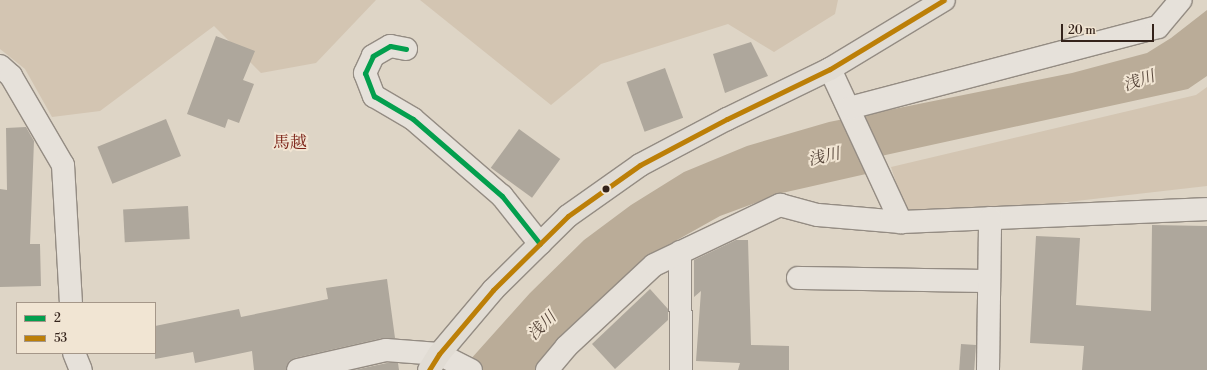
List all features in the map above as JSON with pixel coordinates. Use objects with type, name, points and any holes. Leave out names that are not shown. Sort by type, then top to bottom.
[{"type":"main road","points":[[434,362],[493,290],[568,216],[640,165],[727,119],[830,70],[944,0]]},
{"type":"street","points":[[849,108],[1158,27],[1181,0]]},
{"type":"street","points":[[406,49],[390,46],[373,56],[365,73],[374,96],[413,119],[502,196],[540,244]]},
{"type":"street","points":[[0,66],[11,76],[63,164],[71,302]]},
{"type":"street","points":[[830,70],[883,179],[901,222]]},
{"type":"street","points":[[547,370],[566,347],[654,264],[780,205],[818,215],[901,222],[1207,209]]},
{"type":"street","points":[[988,370],[990,218]]},
{"type":"street","points":[[680,252],[681,370]]},
{"type":"street","points":[[798,278],[989,281]]},
{"type":"street","points":[[298,370],[386,350],[470,370]]},
{"type":"street","points":[[74,354],[81,370]]},
{"type":"shaded area","points":[[0,0],[376,0],[316,63],[261,73],[214,26],[100,111],[52,117],[25,69],[0,49]]},
{"type":"shaded area","points":[[420,0],[838,0],[835,14],[774,52],[728,24],[601,64],[551,105]]},
{"type":"shaded area","points":[[1207,87],[1207,186],[1041,205],[905,211],[891,167],[1196,95]]},
{"type":"water","name":"浅川","points":[[1207,10],[1207,76],[1188,89],[881,156],[866,174],[782,193],[720,216],[670,244],[621,283],[536,370],[461,370],[530,293],[584,240],[631,205],[684,172],[747,146],[829,122],[1072,73],[1147,53],[1171,38]]},
{"type":"building","points":[[216,36],[255,51],[243,80],[254,84],[239,123],[228,119],[225,128],[187,114]]},
{"type":"building","points":[[751,42],[768,76],[725,93],[713,54]]},
{"type":"building","points":[[665,68],[683,118],[645,132],[626,82]]},
{"type":"building","points":[[166,119],[181,156],[112,184],[97,147]]},
{"type":"building","points":[[26,127],[34,141],[30,244],[40,244],[41,286],[0,287],[0,189],[7,190],[6,128]]},
{"type":"building","points":[[519,129],[560,159],[532,198],[491,168]]},
{"type":"building","points":[[188,206],[190,239],[125,242],[123,209]]},
{"type":"building","points":[[1152,225],[1207,226],[1207,370],[1082,370],[1084,346],[1030,343],[1036,236],[1080,238],[1076,305],[1151,311]]},
{"type":"building","points":[[736,240],[748,240],[751,345],[789,346],[789,370],[738,370],[740,363],[696,361],[701,291],[694,297],[694,260]]},
{"type":"building","points":[[387,279],[395,338],[383,338],[295,358],[289,361],[286,370],[254,370],[252,351],[195,363],[193,352],[155,359],[156,326],[239,309],[241,317],[328,299],[326,288]]},
{"type":"building","points":[[650,289],[668,309],[668,320],[615,369],[592,344]]},
{"type":"building","points":[[961,344],[976,345],[974,370],[959,370]]},
{"type":"building","points":[[387,363],[398,363],[399,370],[354,370]]},
{"type":"transit line","name":"53","points":[[429,370],[439,354],[493,290],[568,216],[640,165],[727,119],[830,69],[944,0]]},
{"type":"transit line","name":"2","points":[[406,49],[390,46],[373,56],[365,73],[374,96],[413,119],[502,196],[540,244]]},
{"type":"district","name":"馬越","points":[[290,144]]}]
